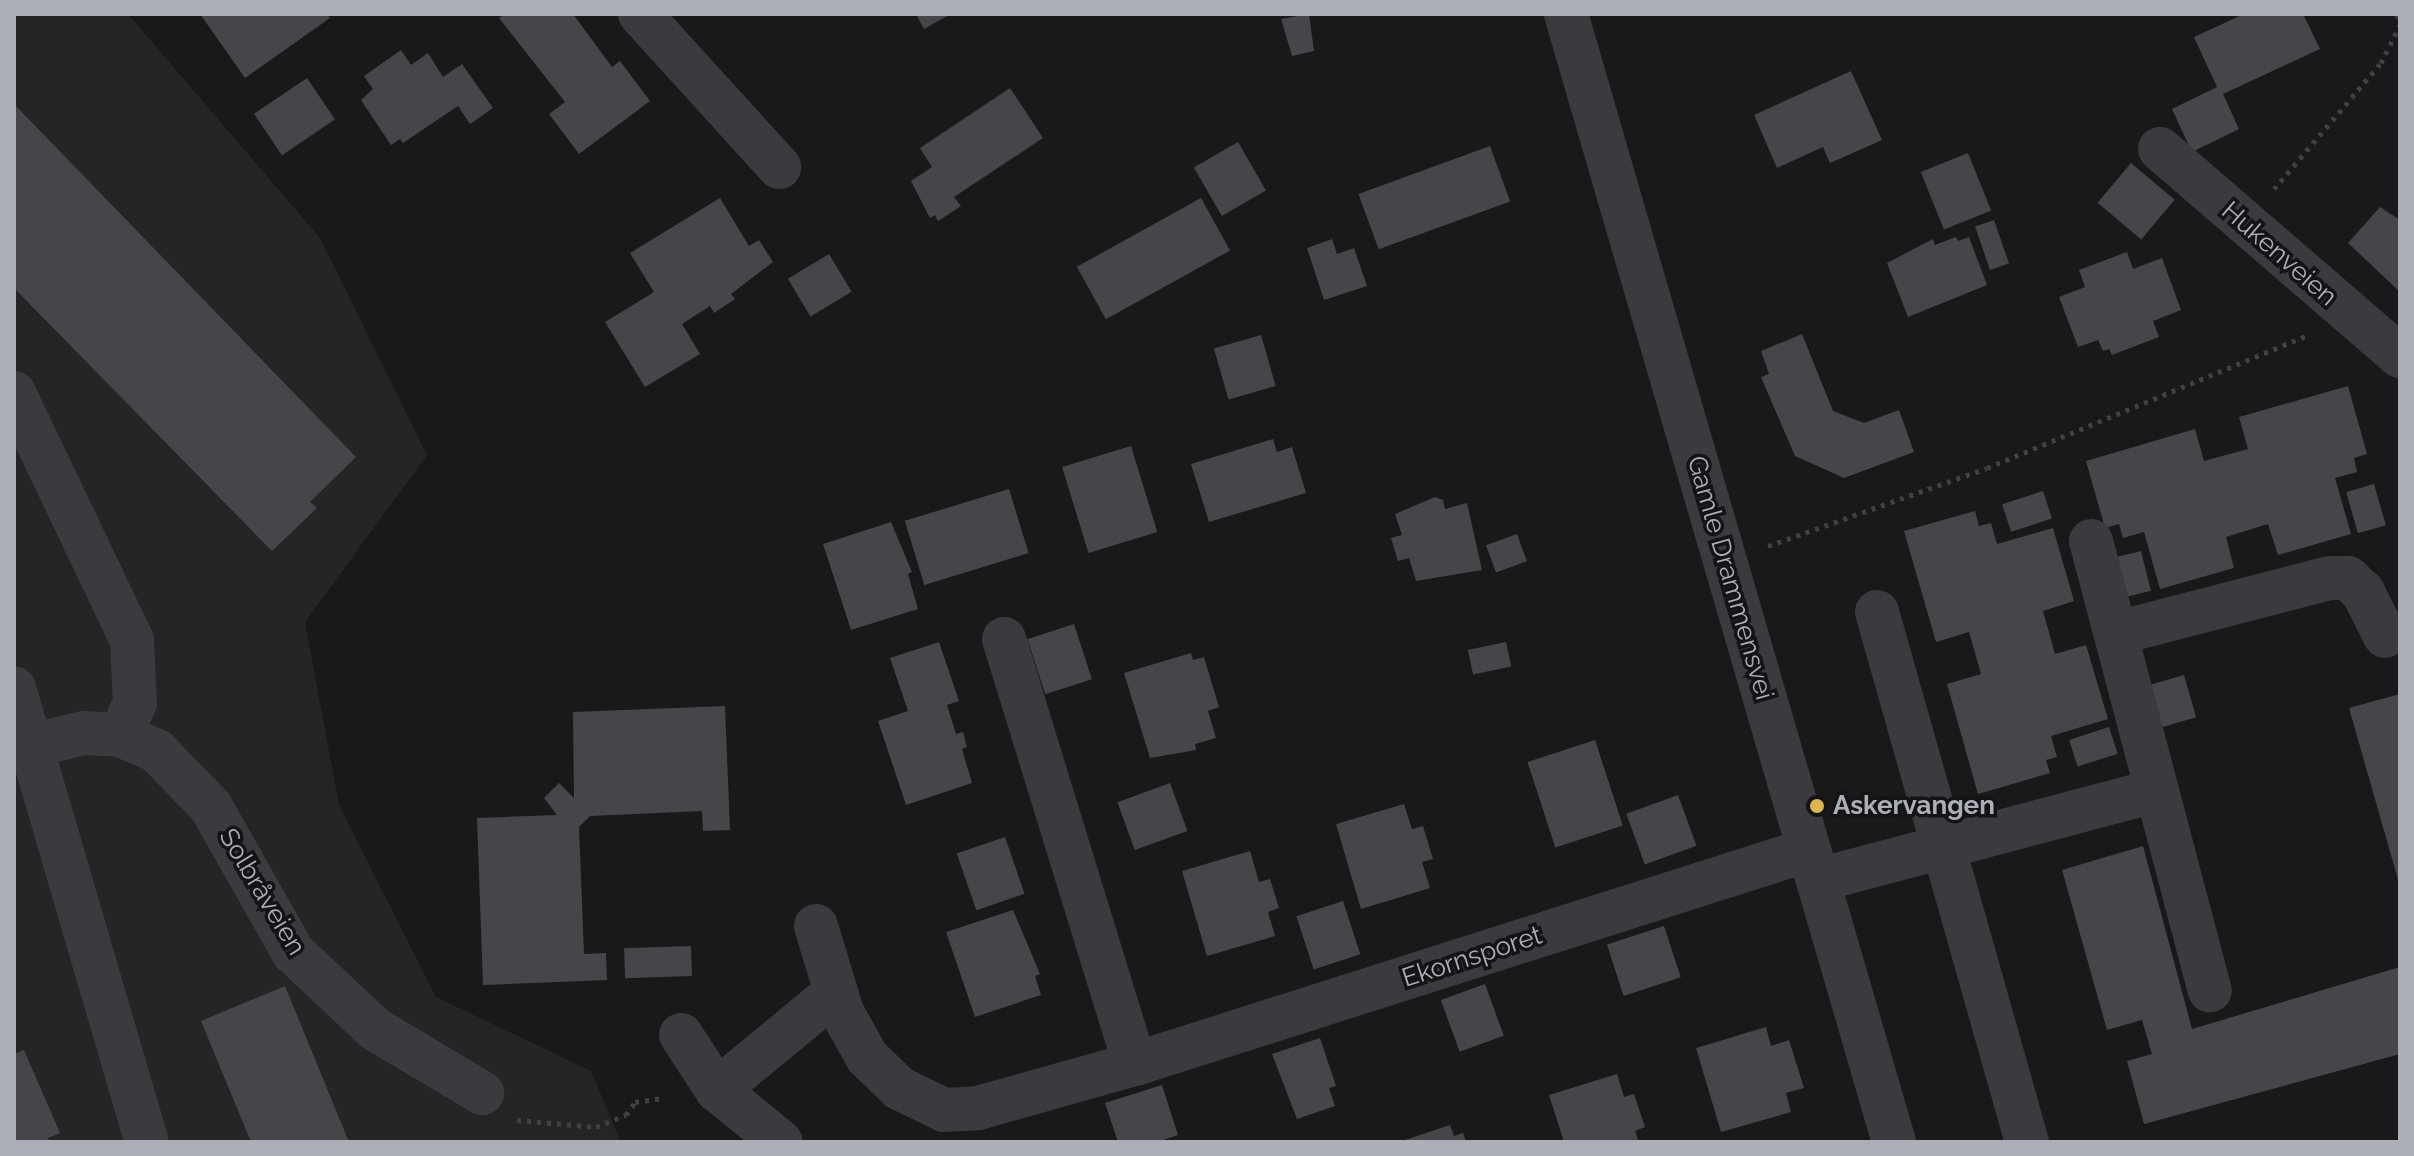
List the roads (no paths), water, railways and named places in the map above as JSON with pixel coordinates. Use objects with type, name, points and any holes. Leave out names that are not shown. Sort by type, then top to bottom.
[{"type":"street","points":[[640,14],[779,167]]},
{"type":"street","name":"Gamle Drammensvei","points":[[1566,14],[1894,1142]]},
{"type":"street","name":"Hukenveien","points":[[2160,149],[2344,311],[2400,356]]},
{"type":"street","points":[[14,393],[132,640],[135,703],[120,735]]},
{"type":"street","points":[[2091,541],[2210,990]]},
{"type":"street","points":[[2117,633],[2330,578],[2348,578],[2363,592],[2385,636]]},
{"type":"street","points":[[1877,612],[2027,1142]]},
{"type":"street","points":[[1004,639],[1135,1064]]},
{"type":"street","points":[[14,688],[34,745],[147,1142]]},
{"type":"street","name":"Solbråveien","points":[[34,745],[84,733],[120,735],[157,751],[211,807],[293,952],[375,1029],[494,1106]]},
{"type":"street","points":[[1813,865],[1943,846],[2155,791]]},
{"type":"street","name":"Ekornsporet","points":[[816,926],[836,992],[867,1057],[899,1088],[944,1110],[978,1108],[1813,865]]},
{"type":"street","points":[[717,1090],[836,992]]},
{"type":"street","points":[[681,1035],[717,1090],[781,1142]]},
{"type":"place","name":"Askervangen","points":[[1817,806]]}]
